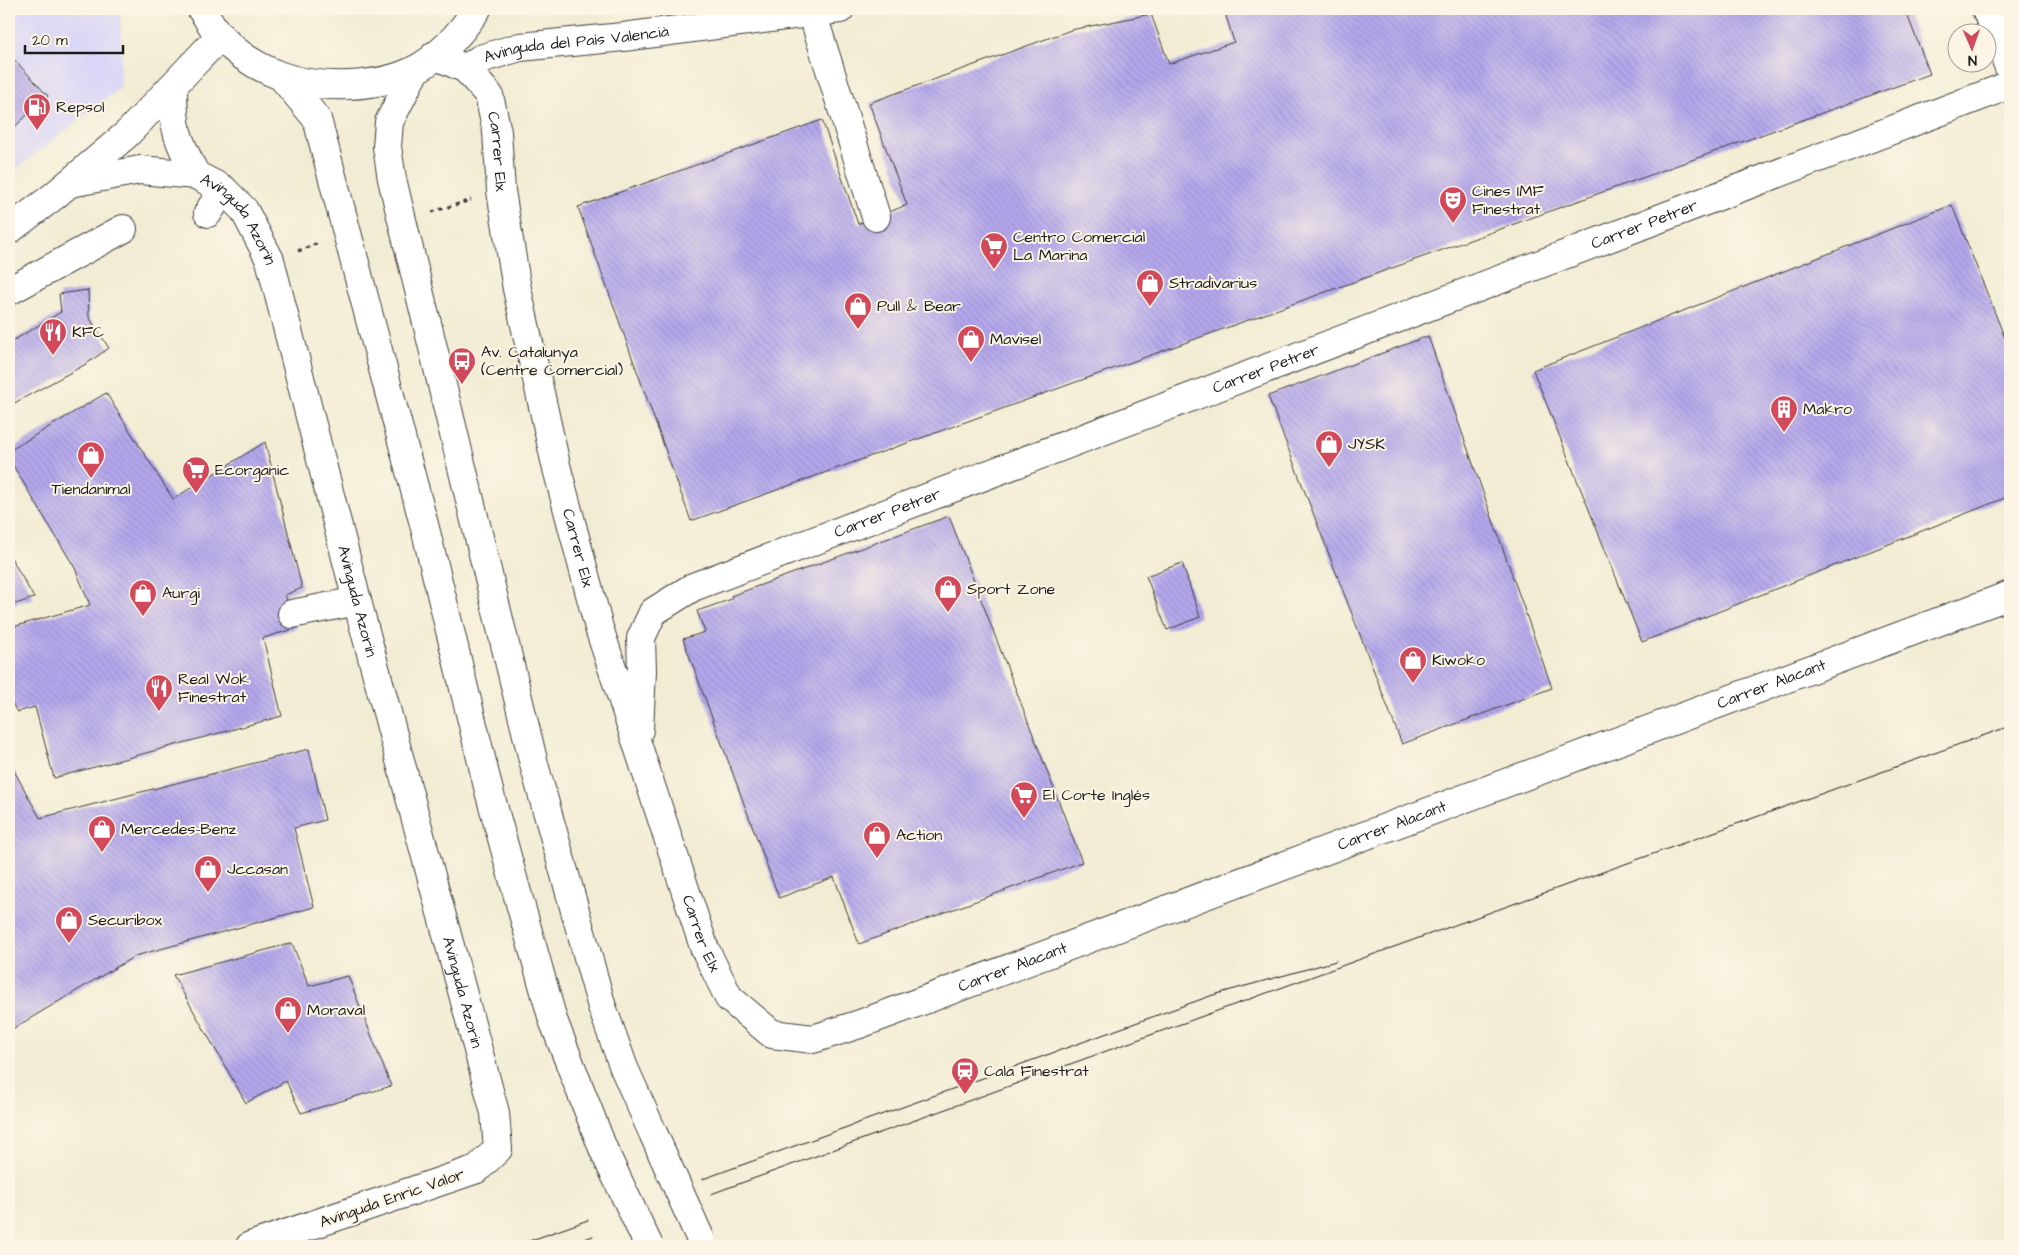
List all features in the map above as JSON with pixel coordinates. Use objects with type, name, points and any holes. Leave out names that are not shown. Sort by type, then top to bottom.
[{"type":"street","points":[[202,9],[220,36],[248,60],[282,77],[330,86],[380,81],[426,62]]},
{"type":"street","points":[[477,9],[460,33],[426,62],[389,122],[387,147],[403,221],[540,787],[602,1007],[624,1068],[652,1134],[703,1243]]},
{"type":"street","name":"Avinguda del País Valencià","points":[[466,69],[480,58],[520,47],[623,37],[811,11],[840,9]]},
{"type":"street","points":[[1986,9],[2010,70]]},
{"type":"street","points":[[811,11],[876,217]]},
{"type":"street","points":[[9,230],[70,183],[127,134],[220,36]]},
{"type":"street","name":"Carrer Elx","points":[[426,62],[466,69],[489,95],[497,132],[501,191],[517,290],[556,465],[599,628],[704,947],[729,998],[772,1034]]},
{"type":"street","points":[[282,77],[317,119],[426,532],[489,791],[552,1020],[604,1151],[649,1246]]},
{"type":"street","name":"Carrer Petrer","points":[[638,744],[642,672],[641,638],[652,612],[693,587],[2010,85]]},
{"type":"street","points":[[173,87],[173,118],[180,145],[196,175]]},
{"type":"street","name":"Avinguda Azorin","points":[[70,183],[140,170],[196,175],[223,189],[244,210],[270,260],[357,601],[495,1113],[498,1149],[477,1169]]},
{"type":"street","points":[[208,214],[223,189]]},
{"type":"street","points":[[9,291],[123,229]]},
{"type":"street","name":"Carrer Alacant","points":[[772,1034],[814,1039],[860,1024],[2010,595]]},
{"type":"street","points":[[292,614],[357,601]]},
{"type":"street","name":"Avinguda Enric Valor","points":[[250,1246],[477,1169]]},
{"type":"path","points":[[403,221],[501,191]]},
{"type":"path","points":[[270,260],[348,232]]},
{"type":"shaded area","name":"Repsol","points":[[9,9],[113,9],[121,18],[121,87],[9,175]]},
{"type":"building","name":"Centro Comercial La Marina","points":[[1224,9],[1905,9],[1930,74],[691,521],[578,207],[822,120],[858,224],[907,205],[869,103],[1071,30],[1151,14],[1169,64],[1234,42]]},
{"type":"building","points":[[9,54],[48,96],[9,132]]},
{"type":"building","name":"Makro","points":[[1952,205],[2010,351],[2010,496],[1642,642],[1533,370]]},
{"type":"building","name":"KFC","points":[[88,290],[89,317],[109,348],[86,364],[9,406],[9,343],[61,312],[59,294]]},
{"type":"building","points":[[1428,336],[1552,688],[1402,744],[1268,396]]},
{"type":"building","points":[[106,393],[173,499],[265,442],[302,588],[285,595],[297,628],[263,638],[282,716],[54,778],[35,707],[17,712],[9,698],[9,628],[90,605],[75,568],[9,459],[9,451]]},
{"type":"building","points":[[949,516],[1082,862],[859,944],[834,877],[779,898],[683,639],[705,632],[697,611],[732,599],[731,596]]},
{"type":"building","points":[[9,554],[34,598],[9,606]]},
{"type":"building","points":[[1182,563],[1200,617],[1167,630],[1146,576]]},
{"type":"building","points":[[309,749],[325,820],[294,828],[314,907],[135,956],[9,1031],[9,769],[12,767],[40,818]]},
{"type":"building","name":"Moraval","points":[[292,943],[309,986],[348,976],[391,1086],[301,1113],[286,1081],[246,1103],[173,975]]},
{"type":"tram line","points":[[711,1194],[2010,726]]},
{"type":"tram line","points":[[703,1179],[1213,995],[1336,961]]},
{"type":"tram line","points":[[515,1246],[588,1220]]},
{"type":"tram line","points":[[566,1246],[593,1236]]},
{"type":"place","name":"Repsol","points":[[37,131]]},
{"type":"place","name":"Cines IMF Finestrat","points":[[1453,224]]},
{"type":"place","name":"Centro Comercial La Marina","points":[[994,270]]},
{"type":"place","name":"Stradivarius","points":[[1150,307]]},
{"type":"place","name":"Pull & Bear","points":[[858,330]]},
{"type":"place","name":"KFC","points":[[53,356]]},
{"type":"place","name":"Mavisel","points":[[971,363]]},
{"type":"place","name":"Av. Catalunya (Centre Comercial)","points":[[462,385]]},
{"type":"place","name":"Makro","points":[[1784,433]]},
{"type":"place","name":"JYSK","points":[[1329,468]]},
{"type":"place","name":"Tiendanimal","points":[[91,479]]},
{"type":"place","name":"Ecorganic","points":[[196,494]]},
{"type":"place","name":"Sport Zone","points":[[948,613]]},
{"type":"place","name":"Aurgi","points":[[143,617]]},
{"type":"place","name":"Kiwoko","points":[[1413,684]]},
{"type":"place","name":"Real Wok Finestrat","points":[[159,712]]},
{"type":"place","name":"El Corte Inglés","points":[[1024,819]]},
{"type":"place","name":"Mercedes-Benz","points":[[102,853]]},
{"type":"place","name":"Action","points":[[877,859]]},
{"type":"place","name":"Jccasan","points":[[208,893]]},
{"type":"place","name":"Securibox","points":[[69,944]]},
{"type":"place","name":"Moraval","points":[[288,1034]]},
{"type":"place","name":"Cala Finestrat","points":[[965,1095]]}]
